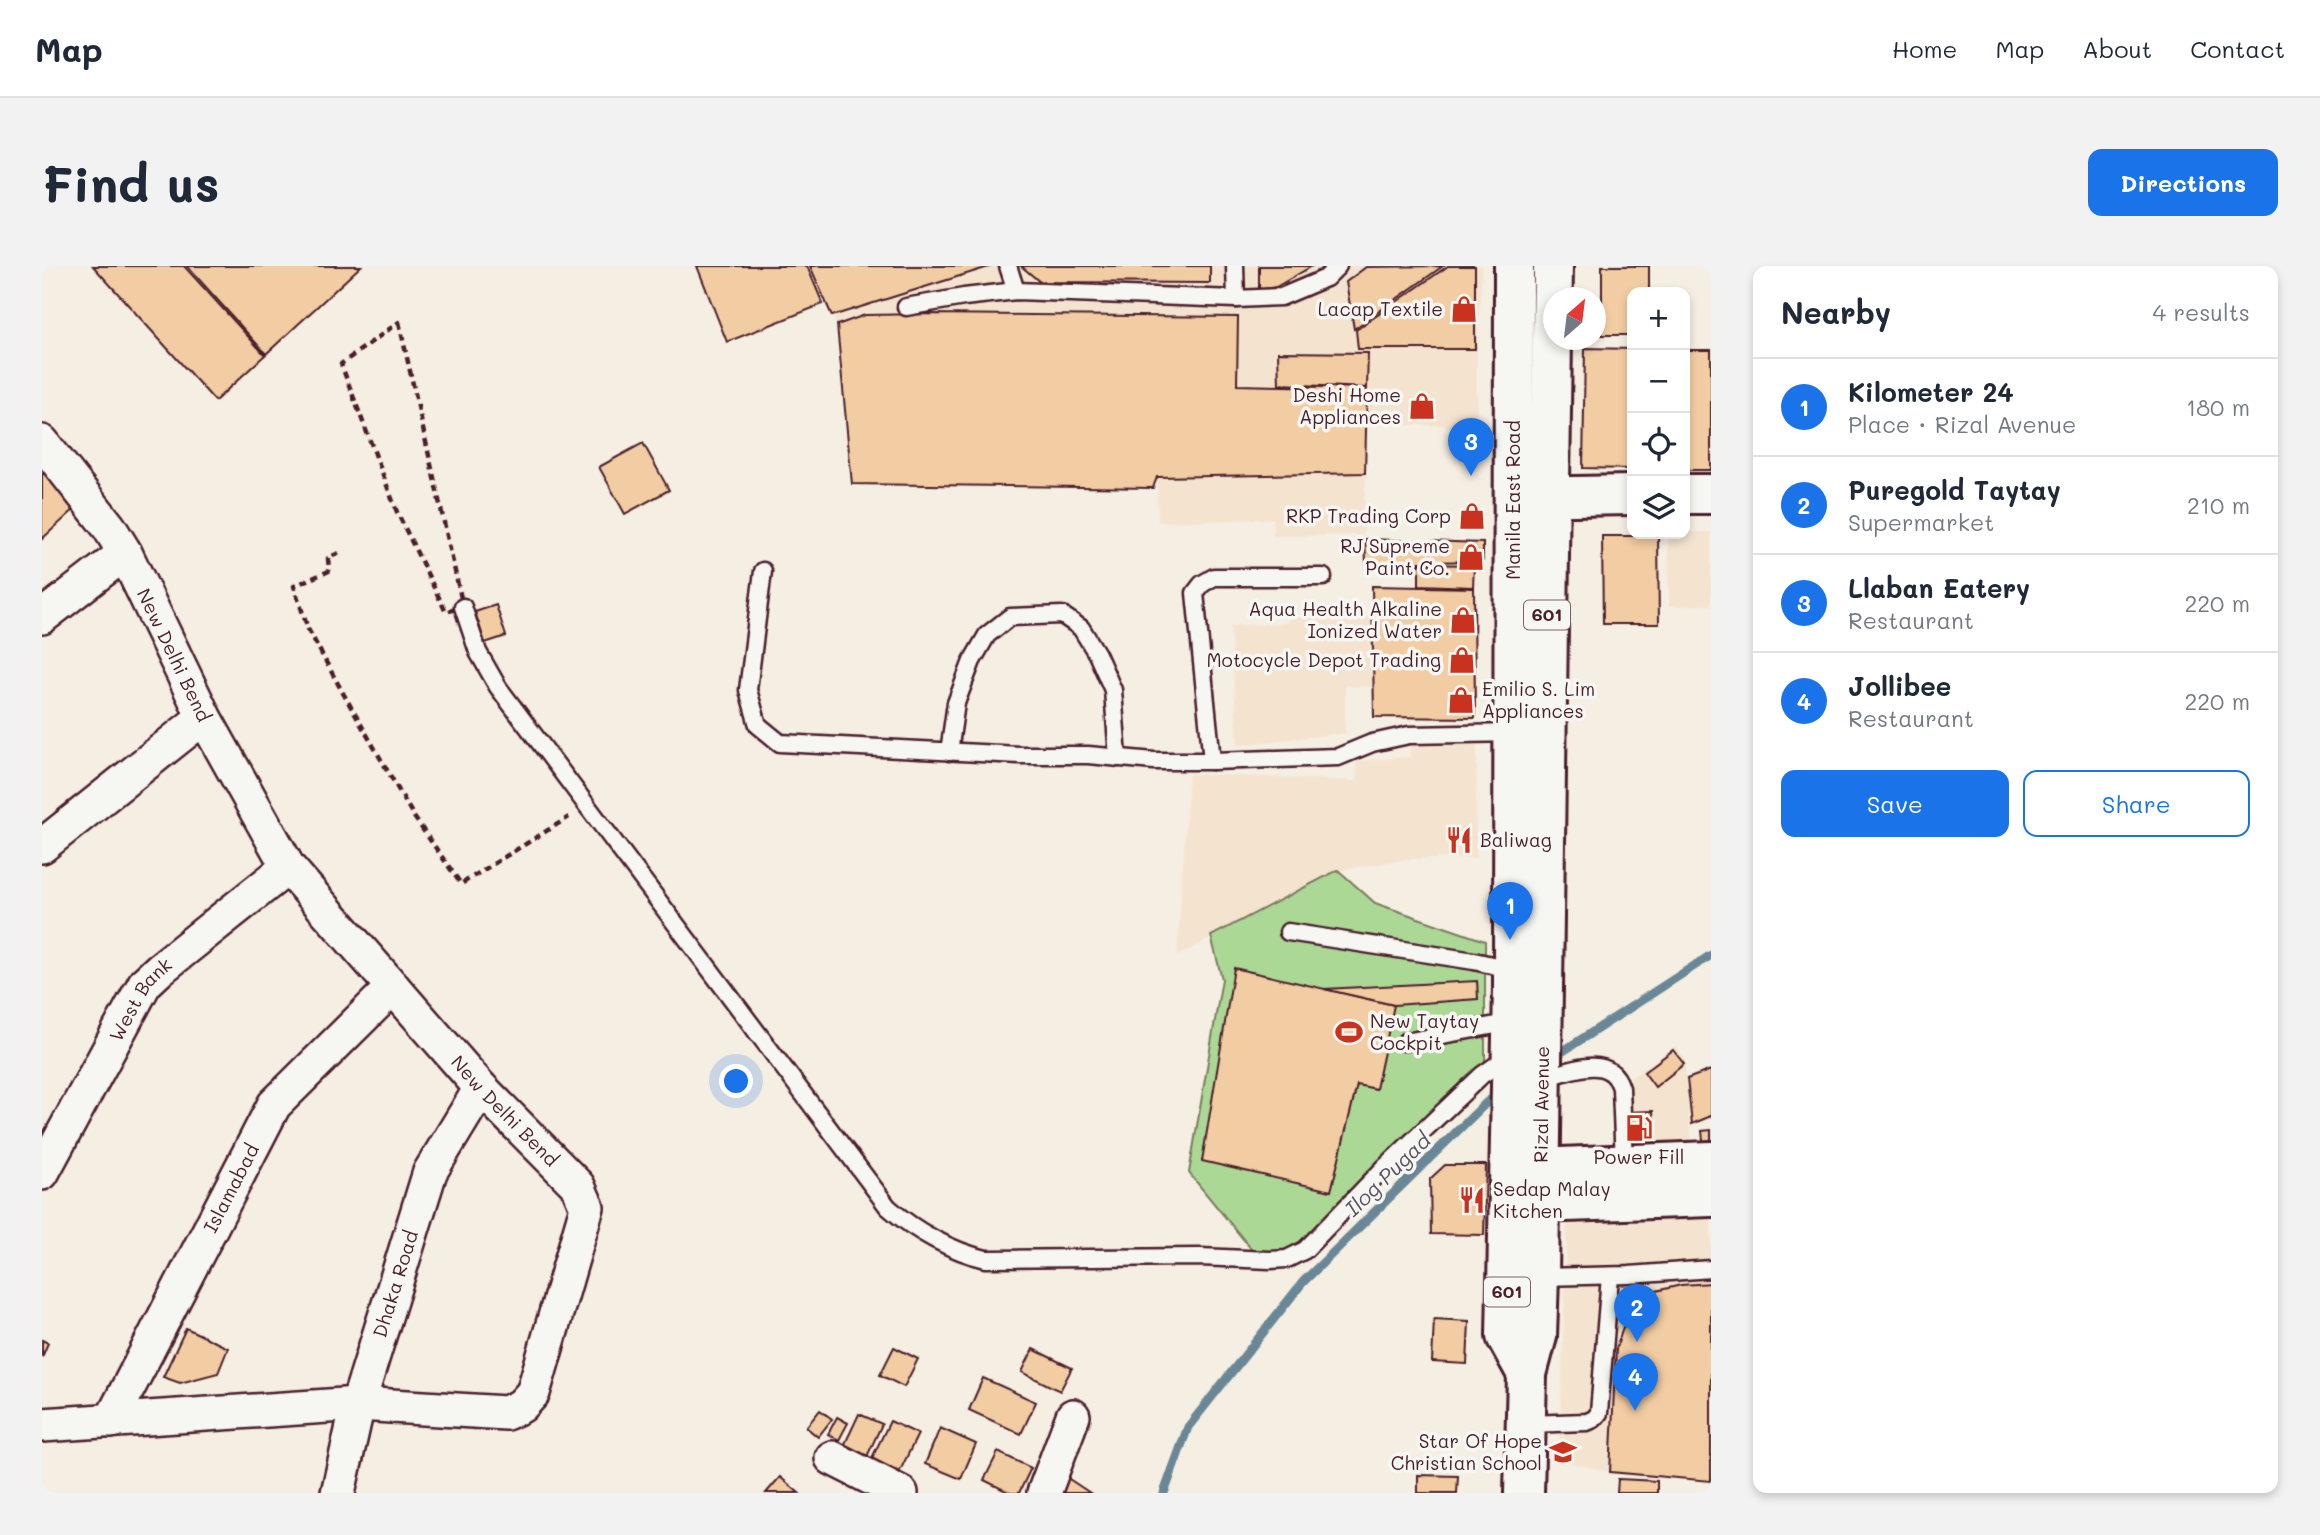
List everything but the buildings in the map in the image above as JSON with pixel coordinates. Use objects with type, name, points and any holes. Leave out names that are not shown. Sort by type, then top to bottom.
[{"type":"main road","name":"Manila East Road","points":[[1514,266],[1530,496],[1530,733]]},
{"type":"main road","name":"Manila East Road","points":[[1530,496],[1553,266]]},
{"type":"main road","points":[[1690,495],[1711,494]]},
{"type":"main road","points":[[1530,496],[1627,495]]},
{"type":"main road","name":"Rizal Avenue","points":[[1527,1374],[1506,1336],[1525,1186],[1524,1064],[1528,970],[1530,733]]},
{"type":"main road","points":[[1525,1186],[1624,1166],[1711,1161]]},
{"type":"main road","points":[[1525,1186],[1711,1197]]},
{"type":"main road","name":"Rizal Avenue","points":[[1525,1186],[1539,1277],[1537,1336],[1527,1374]]},
{"type":"main road","name":"601","points":[[1524,1493],[1527,1374]]},
{"type":"street","name":"New Delhi Bend","points":[[42,442],[109,527],[125,553],[204,717],[288,867],[481,1087],[578,1186],[587,1207],[533,1393],[521,1406],[506,1413],[358,1404],[42,1425]]},
{"type":"street","points":[[42,617],[125,553]]},
{"type":"street","points":[[42,846],[204,717]]},
{"type":"street","name":"West Bank","points":[[42,1173],[145,983],[288,867]]},
{"type":"street","name":"Islamabad","points":[[111,1421],[274,1105],[393,987]]},
{"type":"street","name":"Dhaka Road","points":[[338,1493],[358,1404],[430,1172],[481,1087]]},
{"type":"street","points":[[1044,1493],[1073,1416]]},
{"type":"street","points":[[832,1458],[901,1493]]},
{"type":"lane","points":[[1008,266],[1016,291]]},
{"type":"lane","points":[[1235,266],[1236,299]]},
{"type":"lane","points":[[906,307],[1016,291],[1236,299],[1281,296],[1326,278],[1338,266]]},
{"type":"lane","points":[[763,571],[748,690],[758,725],[780,743],[1212,761],[1338,757],[1372,743],[1409,735],[1530,733]]},
{"type":"lane","points":[[1212,761],[1195,593],[1202,584],[1214,577],[1323,577]]},
{"type":"lane","points":[[463,607],[478,652],[498,687],[888,1207],[907,1224],[968,1255],[986,1259],[1287,1259],[1305,1250],[1385,1167],[1482,1074],[1524,1064]]},
{"type":"lane","points":[[949,752],[956,703],[972,662],[987,635],[1010,617],[1062,615],[1081,628],[1097,654],[1113,690],[1118,758]]},
{"type":"lane","points":[[1289,932],[1528,970]]},
{"type":"lane","points":[[1405,1042],[1524,1064],[1611,1071],[1617,1077],[1620,1088],[1624,1166]]},
{"type":"lane","points":[[1539,1277],[1610,1276],[1711,1269]]},
{"type":"lane","points":[[1525,1424],[1587,1422],[1599,1413],[1610,1276]]},
{"type":"path","points":[[399,322],[463,607],[446,611],[397,512],[341,364],[399,322]]},
{"type":"path","points":[[340,553],[328,558],[329,570],[294,586],[308,629],[414,817],[461,884],[586,806]]},
{"type":"shaded area","points":[[809,266],[1482,266],[1477,351],[1477,426],[1367,424],[1364,535],[1273,536],[1273,519],[1158,522],[1157,479],[1153,488],[852,484],[837,325]]},
{"type":"shaded area","points":[[1690,532],[1711,532],[1711,605],[1669,606],[1668,539],[1690,539]]},
{"type":"shaded area","points":[[1371,614],[1372,687],[1345,686],[1345,733],[1238,745],[1230,626],[1288,623],[1288,618]]},
{"type":"shaded area","points":[[1410,730],[1477,730],[1476,858],[1410,859],[1338,870],[1177,956],[1189,774],[1357,781],[1356,761],[1410,757]]},
{"type":"shaded area","points":[[1676,1046],[1684,1058],[1693,1156],[1615,1159],[1615,1089]]},
{"type":"shaded area","points":[[1711,1217],[1711,1481],[1610,1472],[1559,1460],[1567,1225]]},
{"type":"green space","name":"New Taytay Cockpit","points":[[1338,870],[1375,903],[1485,941],[1485,1085],[1295,1265],[1252,1250],[1189,1173],[1222,979],[1211,936]]},
{"type":"waterway","name":"Ilog Pugad","points":[[1551,1059],[1711,955]]},
{"type":"waterway","name":"Ilog Pugad","points":[[1164,1493],[1188,1427],[1303,1282],[1487,1102],[1499,1094]]},
{"type":"place","name":"Lacap Textile","points":[[1464,309]]},
{"type":"place","name":"Deshi Home Appliances","points":[[1422,406]]},
{"type":"place","name":"Llaban Eatery","points":[[1471,476]]},
{"type":"place","name":"RKP Trading Corp","points":[[1472,516]]},
{"type":"place","name":"RJ Supreme Paint Co.","points":[[1471,557]]},
{"type":"place","name":"Aqua Health Alkaline Ionized Water","points":[[1463,620]]},
{"type":"place","name":"Motocycle Depot Trading","points":[[1462,660]]},
{"type":"place","name":"Emilio S. Lim Appliances","points":[[1461,700]]},
{"type":"place","name":"Baliwag","points":[[1459,840]]},
{"type":"place","name":"Kilometer 24","points":[[1510,940]]},
{"type":"place","name":"New Taytay Cockpit","points":[[1349,1032]]},
{"type":"place","name":"Power Fill","points":[[1639,1128]]},
{"type":"place","name":"Sedap Malay Kitchen","points":[[1472,1200]]},
{"type":"place","name":"Puregold Taytay","points":[[1637,1342]]},
{"type":"place","name":"Jollibee","points":[[1635,1411]]},
{"type":"place","name":"Star Of Hope Christian School","points":[[1563,1452]]}]
